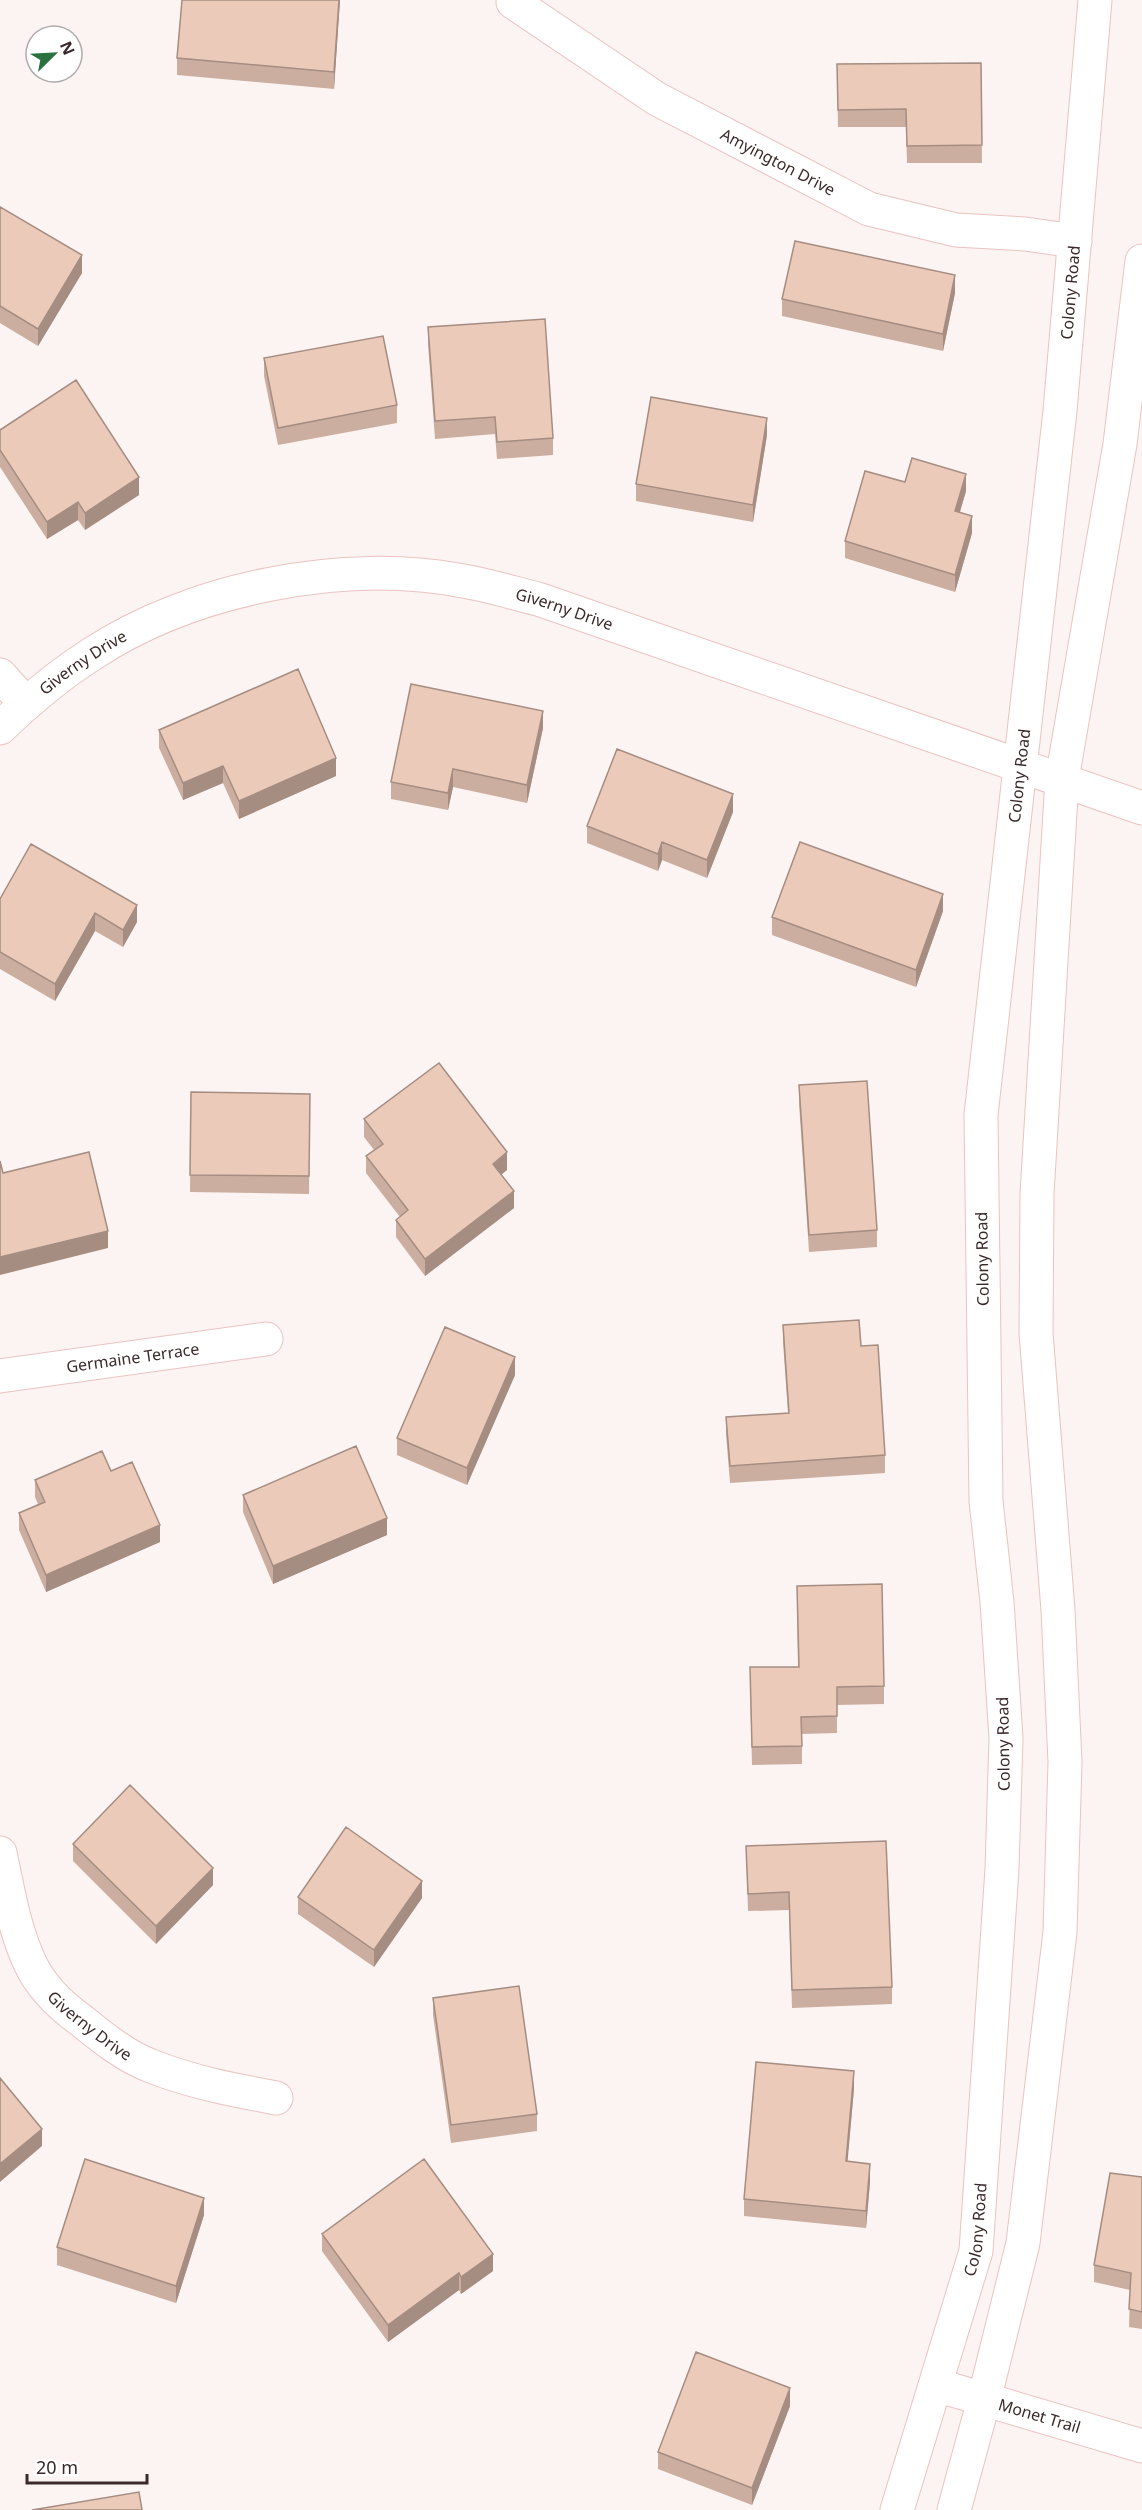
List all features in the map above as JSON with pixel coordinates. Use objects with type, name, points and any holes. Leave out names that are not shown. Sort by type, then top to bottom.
[{"type":"main road","name":"Colony Road","points":[[897,2510],[976,2251],[1002,1869],[1006,1738],[986,1501],[981,1115],[1022,766],[1060,411],[1095,0]]},
{"type":"main road","name":"Amyington Drive","points":[[513,2],[657,99],[869,209],[956,230],[1025,234],[1075,241]]},
{"type":"main road","points":[[954,2510],[1023,2243],[1060,1932],[1065,1762],[1058,1610],[1036,1322],[1037,1194],[1062,779],[1120,444],[1142,261]]},
{"type":"main road","name":"Giverny Drive","points":[[0,728],[26,704],[92,654],[126,634],[199,603],[237,591],[314,576],[384,573],[462,580],[538,599],[1142,808]]},
{"type":"main road","points":[[0,675],[26,704]]},
{"type":"main road","name":"Germaine Terrace","points":[[0,1376],[266,1339]]},
{"type":"main road","name":"Giverny Drive","points":[[0,1853],[16,1926],[30,1964],[40,1980],[64,2008],[115,2047],[150,2066],[222,2087],[276,2098]]},
{"type":"main road","name":"Monet Trail","points":[[936,2385],[1142,2446]]},
{"type":"building","points":[[182,0],[339,0],[334,72],[177,58]]},
{"type":"building","points":[[981,63],[982,145],[907,146],[906,109],[838,110],[837,64]]},
{"type":"building","points":[[0,207],[82,255],[38,329],[0,306]]},
{"type":"building","points":[[795,241],[955,275],[943,334],[782,299]]},
{"type":"building","points":[[545,319],[553,438],[497,442],[495,417],[435,421],[428,327]]},
{"type":"building","points":[[383,336],[397,405],[278,428],[264,358]]},
{"type":"building","points":[[76,380],[139,477],[85,513],[78,502],[47,522],[0,450],[0,430]]},
{"type":"building","points":[[651,397],[767,418],[753,505],[636,484]]},
{"type":"building","points":[[912,458],[966,474],[955,511],[972,516],[955,575],[845,541],[865,471],[905,482]]},
{"type":"building","points":[[298,669],[336,758],[239,801],[223,766],[183,783],[159,730]]},
{"type":"building","points":[[411,684],[543,711],[527,785],[453,769],[448,793],[391,782]]},
{"type":"building","points":[[617,749],[733,794],[707,860],[662,842],[658,854],[587,826]]},
{"type":"building","points":[[800,842],[943,894],[916,970],[772,917]]},
{"type":"building","points":[[31,844],[137,905],[123,930],[95,913],[55,984],[0,952],[0,899]]},
{"type":"building","points":[[439,1063],[507,1152],[493,1164],[514,1191],[425,1259],[396,1220],[408,1210],[366,1156],[383,1144],[364,1119]]},
{"type":"building","points":[[867,1081],[877,1230],[809,1235],[799,1085]]},
{"type":"building","points":[[191,1092],[310,1094],[309,1176],[190,1175]]},
{"type":"building","points":[[89,1152],[108,1231],[0,1257],[0,1161],[3,1173]]},
{"type":"building","points":[[859,1320],[861,1346],[878,1345],[885,1455],[730,1466],[726,1417],[789,1413],[783,1325]]},
{"type":"building","points":[[445,1327],[515,1357],[467,1468],[397,1438]]},
{"type":"building","points":[[356,1446],[387,1518],[273,1566],[243,1495]]},
{"type":"building","points":[[102,1451],[111,1471],[132,1462],[160,1525],[46,1575],[19,1513],[45,1502],[35,1480]]},
{"type":"building","points":[[882,1584],[884,1686],[837,1687],[837,1716],[801,1717],[802,1746],[752,1747],[750,1667],[799,1667],[797,1586]]},
{"type":"building","points":[[130,1785],[213,1868],[156,1926],[73,1844]]},
{"type":"building","points":[[346,1827],[422,1881],[374,1950],[298,1897]]},
{"type":"building","points":[[886,1841],[892,1987],[792,1990],[789,1892],[748,1894],[746,1846]]},
{"type":"building","points":[[519,1986],[537,2114],[451,2125],[433,1998]]},
{"type":"building","points":[[756,2062],[854,2071],[846,2161],[870,2164],[866,2211],[744,2199]]},
{"type":"building","points":[[0,2078],[42,2129],[0,2164]]},
{"type":"building","points":[[85,2159],[204,2198],[176,2286],[57,2247]]},
{"type":"building","points":[[424,2159],[493,2254],[461,2277],[459,2273],[388,2325],[322,2234]]},
{"type":"building","points":[[1110,2173],[1142,2177],[1142,2312],[1129,2309],[1131,2273],[1094,2265]]},
{"type":"building","points":[[696,2352],[790,2388],[752,2488],[658,2452]]},
{"type":"building","points":[[139,2492],[142,2510],[32,2510]]}]
